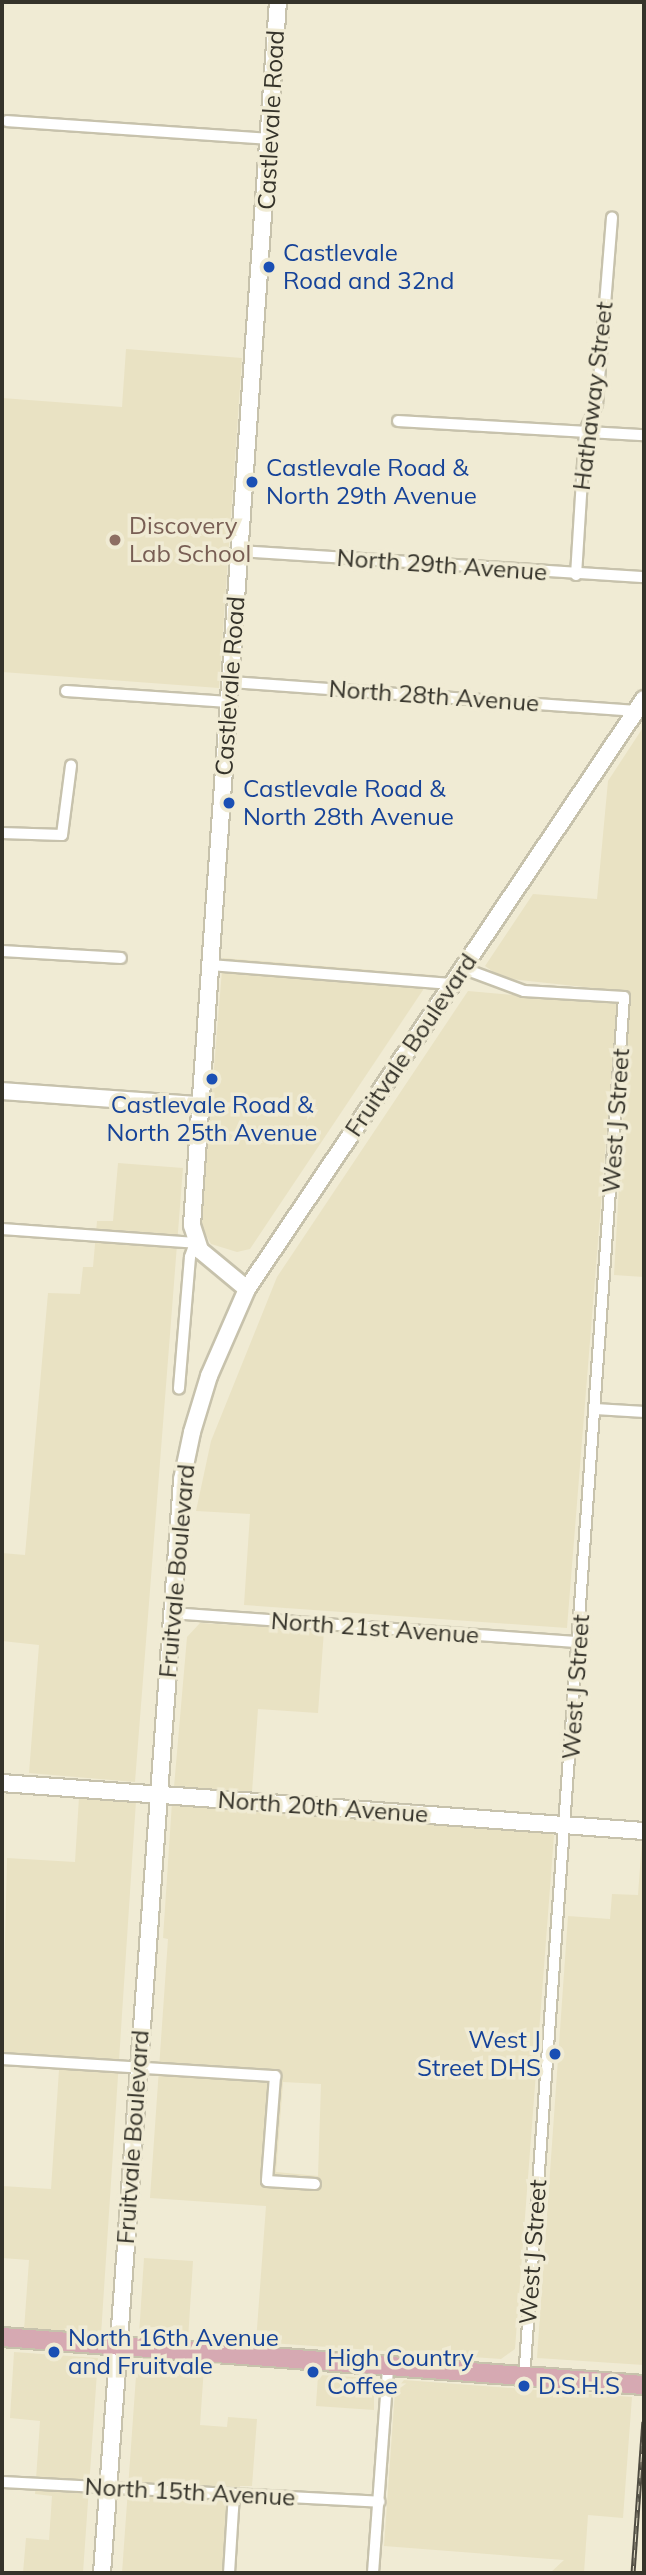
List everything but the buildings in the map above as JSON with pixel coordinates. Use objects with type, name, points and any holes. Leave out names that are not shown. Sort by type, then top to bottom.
[{"type":"main road","points":[[2,2337],[388,2368],[644,2385]]},
{"type":"street","name":"Castlevale Road","points":[[179,1389],[190,1257],[195,1243],[199,1105],[278,2]]},
{"type":"street","points":[[6,121],[270,139]]},
{"type":"street","name":"Hathaway Street","points":[[576,575],[585,431],[597,404],[612,218]]},
{"type":"street","points":[[398,421],[644,435]]},
{"type":"street","name":"North 29th Avenue","points":[[240,551],[576,575],[644,577]]},
{"type":"street","name":"North 28th Avenue","points":[[231,682],[640,705]]},
{"type":"street","points":[[66,691],[229,702]]},
{"type":"street","name":"Fruitvale Boulevard","points":[[102,2573],[157,1795],[182,1480],[192,1432],[209,1376],[247,1289],[640,705]]},
{"type":"street","points":[[2,833],[62,835],[71,766]]},
{"type":"street","points":[[2,951],[121,958]]},
{"type":"street","points":[[210,965],[451,985]]},
{"type":"street","name":"West J Street","points":[[462,968],[523,990],[624,997],[524,2377]]},
{"type":"street","points":[[2,1091],[199,1105]]},
{"type":"street","points":[[2,1229],[195,1243],[247,1289]]},
{"type":"street","points":[[596,1409],[644,1412]]},
{"type":"street","name":"North 21st Avenue","points":[[172,1613],[579,1643]]},
{"type":"street","name":"North 20th Avenue","points":[[2,1783],[644,1831]]},
{"type":"street","points":[[2,2059],[275,2076],[267,2181],[315,2184]]},
{"type":"street","points":[[373,2573],[388,2368]]},
{"type":"street","name":"North 15th Avenue","points":[[2,2482],[379,2502]]},
{"type":"street","points":[[229,2573],[234,2494]]},
{"type":"shaded area","name":"Discovery Lab School","points":[[126,349],[242,358],[219,688],[2,672],[2,398],[122,407]]},
{"type":"shaded area","points":[[644,726],[644,1277],[614,1275],[630,992],[502,978],[485,966],[533,894],[597,899],[608,781]]},
{"type":"shaded area","points":[[223,958],[433,975],[250,1249],[237,1252],[211,1244],[201,1226]]},
{"type":"shaded area","points":[[468,991],[617,1004],[567,1628],[244,1605],[250,1514],[196,1511],[211,1441],[277,1277]]},
{"type":"shaded area","points":[[118,1163],[183,1168],[135,1782],[29,1773],[39,1645],[2,1641],[2,1553],[25,1555],[48,1293],[80,1294],[83,1267],[93,1267],[97,1221],[113,1221]]},
{"type":"shaded area","points":[[200,1623],[324,1630],[318,1713],[258,1709],[252,1792],[174,1787],[187,1637]]},
{"type":"shaded area","points":[[79,1797],[136,1801],[101,2335],[24,2330],[29,2260],[2,2258],[2,2186],[51,2189],[59,2070],[2,2065],[7,1858],[75,1862]]},
{"type":"shaded area","points":[[172,1802],[546,1830],[554,1835],[515,2349],[501,2359],[256,2342],[266,2206],[150,2198],[168,1939],[163,1938]],"holes":[[[283,2082],[321,2084],[318,2176],[276,2172]]]},
{"type":"shaded area","points":[[642,1840],[644,2365],[537,2358],[568,1916],[610,1919],[612,1894],[638,1895]]},
{"type":"shaded area","points":[[144,2258],[193,2261],[188,2340],[139,2335]]},
{"type":"shaded area","points":[[14,2352],[98,2358],[83,2573],[23,2573],[26,2538],[49,2540],[52,2496],[35,2494],[40,2421],[10,2418]]},
{"type":"shaded area","points":[[137,2362],[204,2367],[200,2425],[227,2427],[228,2417],[257,2419],[252,2486],[240,2486],[234,2573],[122,2573]]},
{"type":"shaded area","points":[[318,2375],[374,2378],[374,2410],[316,2406]]},
{"type":"shaded area","points":[[404,2380],[632,2397],[623,2518],[588,2515],[584,2573],[550,2573],[564,2560],[384,2546],[395,2391]]},
{"type":"railway","points":[[633,2573],[644,2421]]},
{"type":"place","name":"Castlevale Road and 32nd","points":[[269,267]]},
{"type":"place","name":"Castlevale Road & North 29th Avenue","points":[[252,482]]},
{"type":"place","name":"Discovery Lab School","points":[[115,540]]},
{"type":"place","name":"Castlevale Road & North 28th Avenue","points":[[229,803]]},
{"type":"place","name":"Castlevale Road & North 25th Avenue","points":[[212,1079]]},
{"type":"place","name":"West J Street DHS","points":[[555,2054]]},
{"type":"place","name":"North 16th Avenue and Fruitvale","points":[[54,2352]]},
{"type":"place","name":"High Country Coffee","points":[[313,2372]]},
{"type":"place","name":"D.S.H.S","points":[[524,2386]]}]
